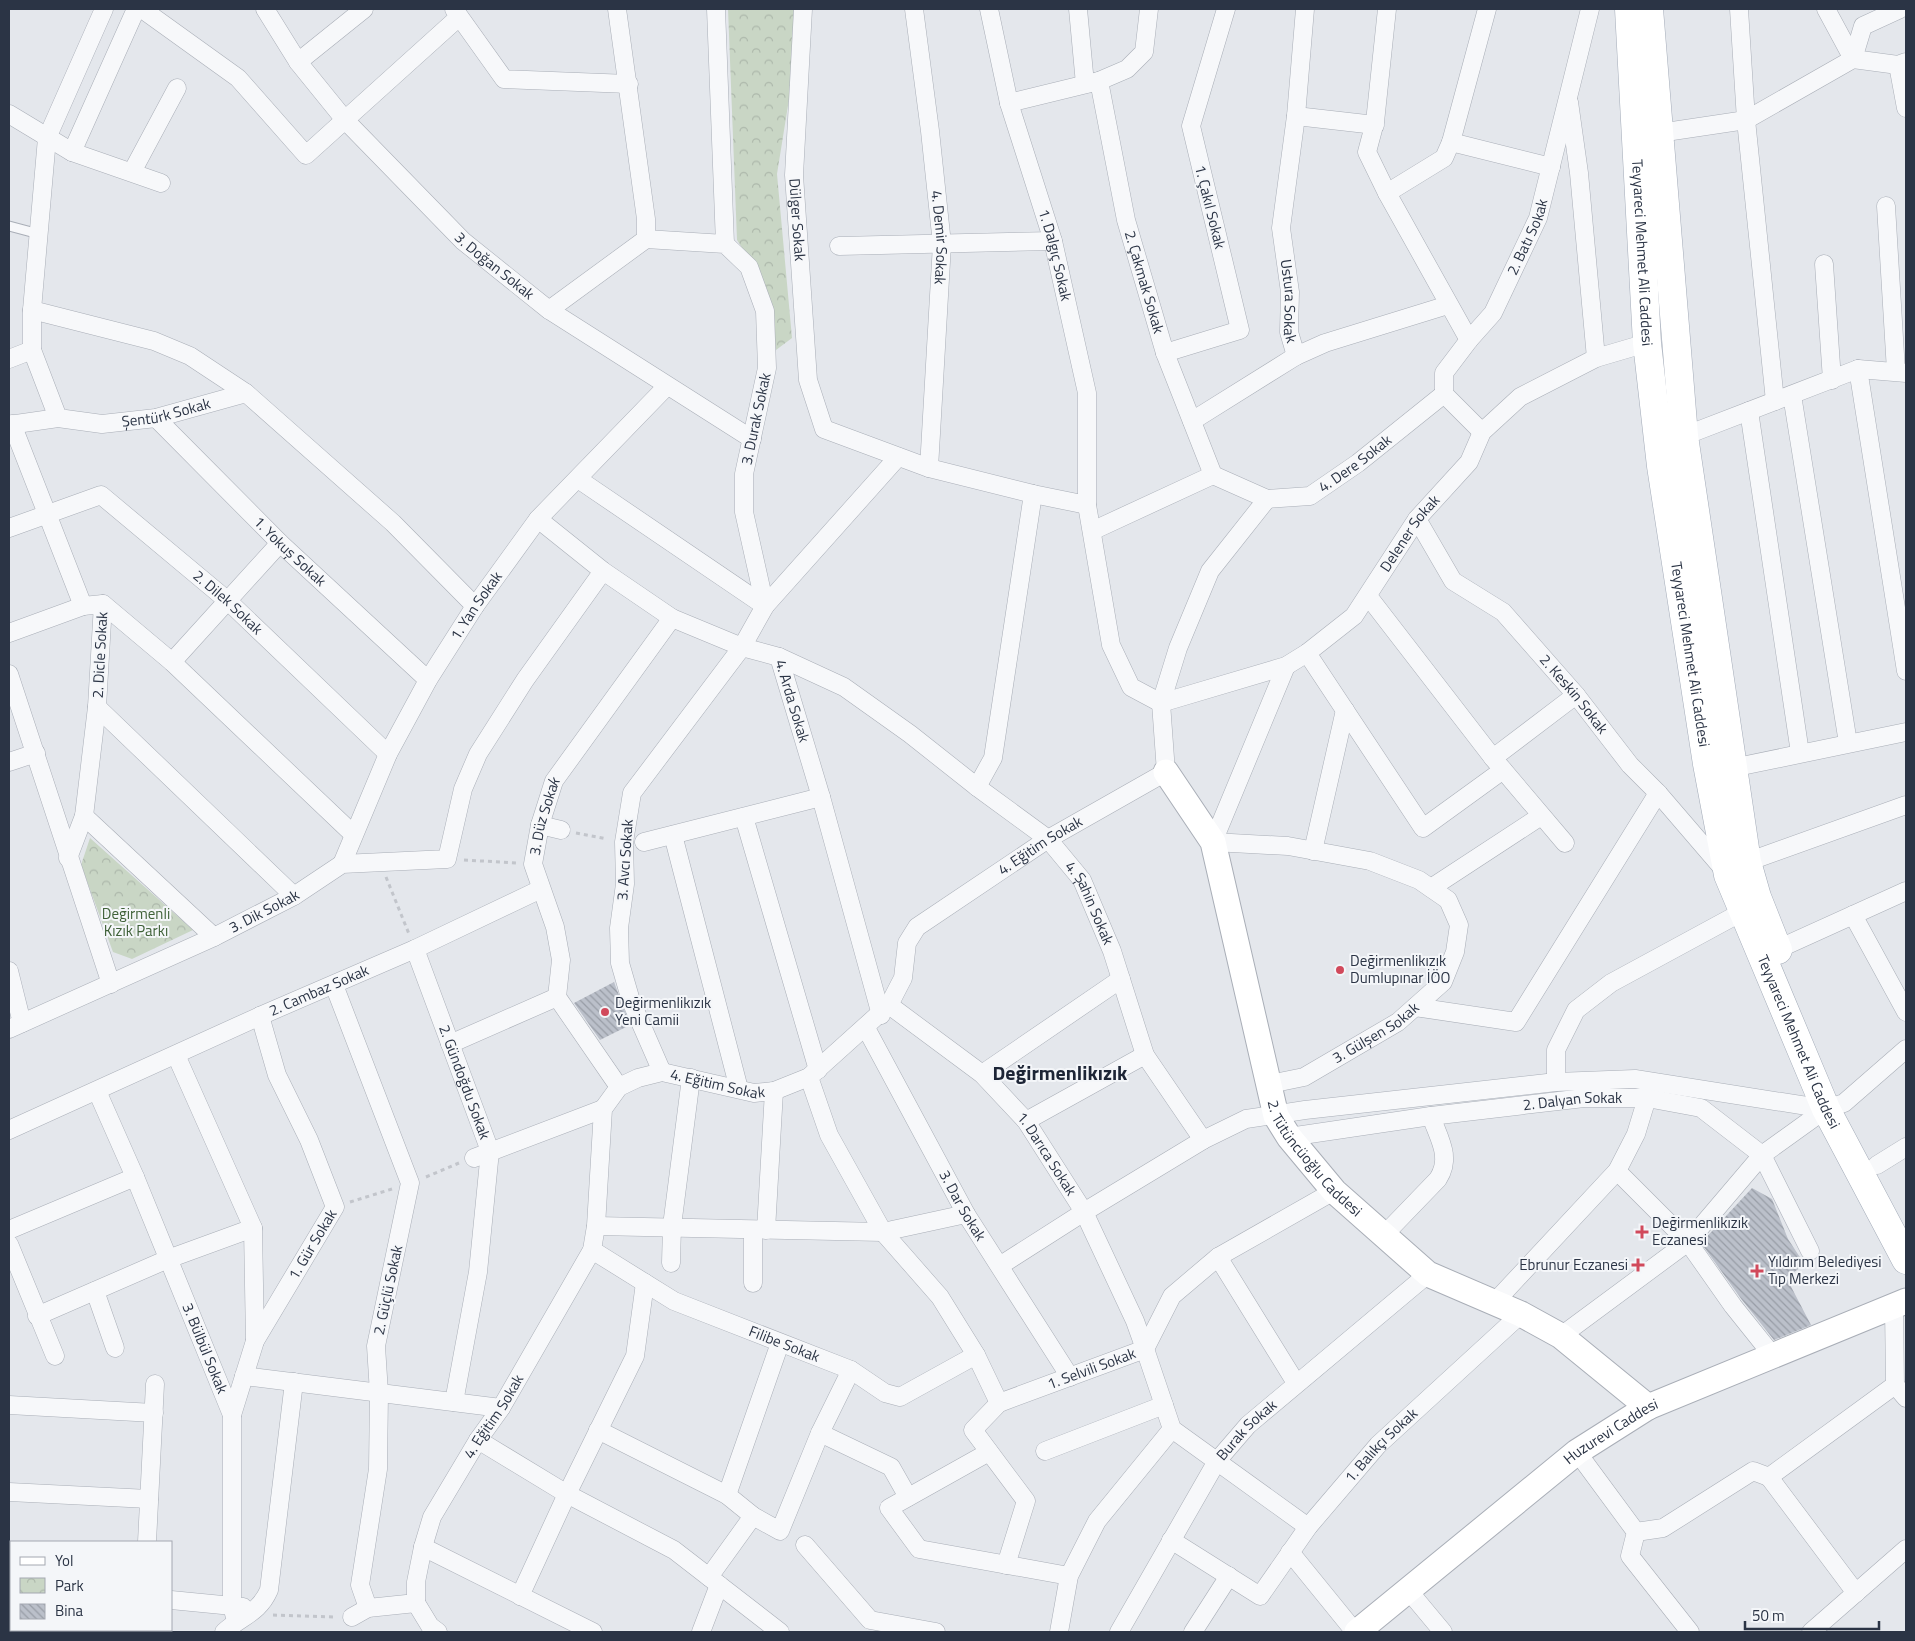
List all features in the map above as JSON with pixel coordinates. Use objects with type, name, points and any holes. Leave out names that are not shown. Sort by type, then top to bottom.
[{"type":"main road","name":"Teyyareci Mehmet Ali Caddesi","points":[[1629,9],[1646,343],[1673,543],[1707,764],[1737,868],[1757,897],[1835,1106],[1877,1165],[1906,1220]]},
{"type":"main road","name":"Teyyareci Mehmet Ali Caddesi","points":[[1649,9],[1684,436],[1732,768],[1737,868],[1742,912],[1906,1260]]},
{"type":"street","points":[[58,418],[32,350],[32,310],[47,138],[104,9]]},
{"type":"street","points":[[72,152],[136,9]]},
{"type":"street","points":[[142,9],[238,78],[306,155],[456,13],[504,79],[629,84]]},
{"type":"street","name":"3. Doğan Sokak","points":[[265,9],[298,62],[345,120],[463,240],[549,310],[752,440]]},
{"type":"street","points":[[298,62],[364,9]]},
{"type":"street","points":[[617,9],[629,84],[646,219],[646,239]]},
{"type":"street","points":[[549,310],[646,239],[725,244],[716,9]]},
{"type":"street","name":"Dülger Sokak","points":[[803,9],[794,174],[808,380],[824,429],[898,457]]},
{"type":"street","name":"4. Demir Sokak","points":[[914,9],[942,244],[929,468]]},
{"type":"street","name":"1. Dalgıç Sokak","points":[[989,9],[1009,103],[1053,241],[1088,393],[1087,505],[1111,645],[1131,687],[1161,703]]},
{"type":"street","name":"2. Çakmak Sokak","points":[[1078,9],[1092,83],[1126,220],[1164,353],[1213,475]]},
{"type":"street","points":[[1009,103],[1092,83],[1127,69],[1144,52],[1149,9]]},
{"type":"street","name":"1. Çakıl Sokak","points":[[1164,353],[1240,330],[1191,126],[1226,9]]},
{"type":"street","name":"Ustura Sokak","points":[[1305,9],[1296,116],[1281,228],[1290,292],[1289,332],[1296,356],[1325,343],[1448,305]]},
{"type":"street","points":[[1387,9],[1375,125],[1367,152],[1387,193],[1469,340]]},
{"type":"street","points":[[1387,193],[1444,158],[1451,142],[1487,9]]},
{"type":"street","name":"2. Batı Sokak","points":[[1444,394],[1444,373],[1469,340],[1493,313],[1538,218],[1567,94],[1590,9]]},
{"type":"street","points":[[1739,9],[1746,120],[1775,401]]},
{"type":"street","points":[[1826,9],[1853,59]]},
{"type":"street","points":[[1853,59],[1855,44],[1863,26],[1900,9]]},
{"type":"street","points":[[1660,133],[1746,120],[1853,59],[1902,64],[1906,108]]},
{"type":"street","points":[[132,172],[177,88]]},
{"type":"street","points":[[1567,94],[1579,173],[1596,358]]},
{"type":"street","points":[[9,114],[72,152],[161,183]]},
{"type":"street","points":[[1296,116],[1375,125]]},
{"type":"street","points":[[1451,142],[1550,167]]},
{"type":"street","points":[[1684,436],[1858,369],[1901,372],[1886,206]]},
{"type":"street","points":[[839,246],[1053,241]]},
{"type":"street","name":"3. Durak Sokak","points":[[725,244],[750,267],[765,311],[767,368],[744,474],[744,512],[765,606]]},
{"type":"street","points":[[1824,264],[1832,380]]},
{"type":"street","points":[[32,310],[154,340],[190,356],[246,393],[393,523],[475,606]]},
{"type":"street","name":"Delener Sokak","points":[[1161,703],[1286,666],[1308,653],[1354,616],[1417,519],[1469,462],[1482,432],[1520,396],[1596,358],[1646,343]]},
{"type":"street","points":[[9,359],[32,350]]},
{"type":"street","points":[[1192,421],[1296,356]]},
{"type":"street","points":[[1858,369],[1906,672]]},
{"type":"street","name":"1. Yan Sokak","points":[[342,864],[388,754],[428,680],[475,606],[538,519],[667,386]]},
{"type":"street","name":"Şentürk Sokak","points":[[11,424],[58,418],[102,424],[156,418],[246,393]]},
{"type":"street","points":[[1444,394],[1482,432]]},
{"type":"street","name":"4. Dere Sokak","points":[[1267,500],[1310,496],[1358,464],[1444,394]]},
{"type":"street","points":[[1792,395],[1848,743]]},
{"type":"street","points":[[1750,411],[1800,753]]},
{"type":"street","name":"1. Yokuş Sokak","points":[[156,418],[280,543],[428,680]]},
{"type":"street","name":"2. Dicle Sokak","points":[[11,424],[48,513],[83,606],[103,604],[97,706],[84,816],[68,858]]},
{"type":"street","points":[[742,648],[765,606],[898,457],[929,468],[1033,494],[1087,505]]},
{"type":"street","points":[[1092,532],[1213,475],[1267,500],[1210,571],[1178,648],[1161,703],[1166,772]]},
{"type":"street","points":[[578,479],[765,606]]},
{"type":"street","points":[[977,787],[992,758],[1033,494]]},
{"type":"street","name":"2. Dilek Sokak","points":[[48,513],[101,495],[228,601],[388,754]]},
{"type":"street","points":[[9,528],[48,513]]},
{"type":"street","name":"4. Arda Sokak","points":[[538,519],[603,571],[672,618],[742,648],[779,657],[885,1010]]},
{"type":"street","name":"2. Keskin Sokak","points":[[1417,519],[1453,581],[1503,612],[1576,695],[1630,765],[1737,868]]},
{"type":"street","points":[[172,662],[280,543]]},
{"type":"street","points":[[342,864],[447,860],[462,789],[478,754],[525,680],[603,571]]},
{"type":"street","points":[[1368,596],[1498,764],[1565,844]]},
{"type":"street","points":[[103,604],[172,662],[354,834]]},
{"type":"street","points":[[9,633],[83,606]]},
{"type":"street","name":"3. Düz Sokak","points":[[557,997],[561,960],[556,926],[533,864],[540,825],[554,781],[672,618]]},
{"type":"street","name":"3. Avcı Sokak","points":[[662,1072],[631,1001],[620,963],[619,928],[625,884],[624,842],[632,793],[742,648]]},
{"type":"street","points":[[1308,653],[1424,828],[1576,695]]},
{"type":"street","name":"4. Şahin Sokak","points":[[779,657],[844,687],[910,734],[977,787],[1048,839],[1082,880],[1112,950],[1145,1055],[1203,1140]]},
{"type":"street","points":[[1213,842],[1286,666]]},
{"type":"street","points":[[9,674],[111,984]]},
{"type":"street","points":[[97,706],[294,896]]},
{"type":"street","points":[[1313,851],[1345,710]]},
{"type":"street","points":[[1732,768],[1906,732]]},
{"type":"street","points":[[9,762],[36,753]]},
{"type":"street","name":"2. Tütüncüoğlu Caddesi","points":[[1166,772],[1213,842],[1276,1116],[1289,1137],[1334,1191],[1428,1274],[1493,1304],[1521,1314],[1560,1336],[1648,1407]]},
{"type":"street","name":"4. Eğitim Sokak","points":[[619,1087],[638,1078],[662,1072],[754,1093],[774,1091],[814,1074],[885,1010],[903,978],[907,943],[917,927],[1048,839],[1166,772]]},
{"type":"street","points":[[1415,1007],[1516,1022],[1658,793]]},
{"type":"street","points":[[644,842],[821,796]]},
{"type":"street","points":[[1737,868],[1906,805]]},
{"type":"street","points":[[84,816],[214,936]]},
{"type":"street","points":[[1430,888],[1541,816]]},
{"type":"street","points":[[744,817],[829,1135],[883,1232],[940,1297],[976,1355],[999,1403]]},
{"type":"street","points":[[540,825],[561,830]]},
{"type":"street","points":[[674,835],[738,1090]]},
{"type":"street","name":"3. Gülşen Sokak","points":[[1213,842],[1288,846],[1370,862],[1419,880],[1448,900],[1459,925],[1455,952],[1443,982],[1398,1022],[1304,1077],[1270,1084]]},
{"type":"street","name":"3. Dik Sokak","points":[[16,1026],[214,936],[294,896],[342,864]]},
{"type":"street","name":"2. Cambaz Sokak","points":[[9,1130],[260,1016],[415,949],[541,889]]},
{"type":"street","points":[[1778,949],[1906,891]]},
{"type":"street","points":[[1556,1082],[1556,1050],[1576,1010],[1611,983],[1742,912]]},
{"type":"street","points":[[1853,915],[1906,1012]]},
{"type":"street","name":"2. Gündoğdu Sokak","points":[[415,949],[450,1044],[482,1154],[478,1272],[454,1402]]},
{"type":"street","points":[[9,972],[16,1026]]},
{"type":"street","points":[[982,1074],[1121,979]]},
{"type":"street","points":[[334,985],[404,1185]]},
{"type":"street","points":[[450,1044],[557,997],[619,1087],[603,1109],[482,1154]]},
{"type":"street","name":"1. Darıca Sokak","points":[[885,1010],[982,1074],[1026,1121],[1084,1212],[1135,1321],[1145,1349]]},
{"type":"street","name":"1. Gür Sokak","points":[[232,1415],[255,1341],[335,1207],[310,1140],[277,1075],[260,1016]]},
{"type":"street","name":"3. Dar Sokak","points":[[866,1028],[966,1214],[1001,1266],[1070,1377]]},
{"type":"street","points":[[1560,1336],[1688,1242],[1762,1155],[1835,1106],[1906,1049]]},
{"type":"street","points":[[176,1055],[253,1228],[255,1341]]},
{"type":"street","points":[[1026,1121],[1145,1055]]},
{"type":"street","points":[[670,1263],[672,1226],[691,1078]]},
{"type":"street","name":"2. Dalyan Sokak","points":[[1276,1116],[1305,1110],[1556,1082],[1635,1079],[1835,1106]]},
{"type":"street","name":"3. Bülbül Sokak","points":[[97,1091],[135,1177],[232,1415],[231,1620]]},
{"type":"street","points":[[753,1283],[774,1091]]},
{"type":"street","name":"2. Dalyan Sokak","points":[[1289,1137],[1431,1116],[1584,1098],[1647,1098],[1701,1108],[1762,1155]]},
{"type":"street","points":[[1493,1304],[1616,1171],[1636,1134],[1647,1098]]},
{"type":"street","name":"4. Eğitim Sokak","points":[[416,1603],[416,1582],[423,1547],[432,1517],[478,1440],[501,1408],[592,1250],[596,1226],[603,1109]]},
{"type":"street","points":[[1001,1266],[1084,1212],[1203,1140],[1246,1119],[1276,1116]]},
{"type":"street","points":[[1384,1235],[1438,1180],[1445,1169],[1445,1157],[1431,1116]]},
{"type":"street","points":[[1877,1165],[1906,1146]]},
{"type":"street","points":[[1762,1155],[1810,1251]]},
{"type":"street","points":[[1616,1171],[1688,1242],[1733,1306],[1773,1356]]},
{"type":"street","points":[[9,1230],[135,1177]]},
{"type":"street","name":"2. Güçlü Sokak","points":[[368,1608],[360,1584],[378,1470],[379,1394],[376,1346],[404,1185]]},
{"type":"street","points":[[1145,1349],[1172,1296],[1218,1257],[1334,1191]]},
{"type":"street","points":[[596,1226],[672,1226],[759,1230],[883,1232],[966,1214]]},
{"type":"street","points":[[37,1316],[168,1259],[253,1228]]},
{"type":"street","points":[[9,1244],[55,1356]]},
{"type":"street","name":"Filibe Sokak","points":[[592,1250],[674,1301],[851,1370],[885,1393],[900,1398],[976,1355]]},
{"type":"street","points":[[1218,1257],[1296,1383]]},
{"type":"street","name":"Burak Sokak","points":[[1119,1632],[1217,1461],[1248,1424],[1428,1274]]},
{"type":"street","points":[[520,1596],[567,1494],[635,1356],[645,1283]]},
{"type":"street","points":[[95,1291],[115,1348]]},
{"type":"street","points":[[1769,1477],[1901,1391],[1900,1304]]},
{"type":"street","name":"Huzurevi Caddesi","points":[[1356,1632],[1577,1452],[1648,1407],[1900,1304]]},
{"type":"street","name":"1. Balıkçı Sokak","points":[[1229,1576],[1260,1596],[1308,1527],[1378,1445],[1521,1314]]},
{"type":"street","points":[[727,1495],[780,1343]]},
{"type":"street","name":"1. Selvili Sokak","points":[[989,1452],[973,1430],[999,1403],[1145,1349],[1172,1429]]},
{"type":"street","points":[[598,1430],[727,1495],[753,1516],[780,1531],[820,1433],[851,1370]]},
{"type":"street","points":[[244,1376],[501,1408]]},
{"type":"street","points":[[172,1600],[231,1620],[262,1612],[269,1590],[294,1382]]},
{"type":"street","points":[[147,1541],[155,1384]]},
{"type":"street","points":[[9,1405],[154,1414]]},
{"type":"street","points":[[1045,1451],[1164,1405]]},
{"type":"street","points":[[1059,1632],[1069,1576],[1097,1521],[1172,1429],[1308,1527]]},
{"type":"street","points":[[820,1433],[891,1467],[908,1497]]},
{"type":"street","points":[[478,1440],[567,1494],[674,1550],[780,1632]]},
{"type":"street","points":[[1006,1565],[1026,1501],[989,1452],[889,1508],[919,1549],[1006,1565],[1069,1576]]},
{"type":"street","points":[[1577,1452],[1636,1532]]},
{"type":"street","points":[[1636,1532],[1662,1528],[1753,1471],[1769,1477],[1856,1593]]},
{"type":"street","points":[[9,1492],[149,1499]]},
{"type":"street","points":[[701,1632],[714,1581],[753,1516]]},
{"type":"street","points":[[1636,1532],[1630,1556],[1690,1632]]},
{"type":"street","points":[[1171,1540],[1229,1576],[1193,1632]]},
{"type":"street","points":[[804,1545],[870,1620],[936,1632]]},
{"type":"street","points":[[423,1547],[593,1632]]},
{"type":"street","points":[[1811,1632],[1906,1549]]},
{"type":"street","points":[[1290,1552],[1356,1632]]},
{"type":"street","points":[[1408,1590],[1443,1632]]},
{"type":"street","points":[[352,1617],[368,1608],[416,1603],[431,1630]]},
{"type":"lane","points":[[9,226],[39,234]]},
{"type":"path","points":[[561,830],[624,842]]},
{"type":"path","points":[[447,860],[533,864]]},
{"type":"path","points":[[380,863],[415,949]]},
{"type":"path","points":[[335,1207],[404,1185],[482,1154]]},
{"type":"path","points":[[262,1612],[352,1617]]},
{"type":"green space","points":[[728,9],[795,9],[790,93],[777,174],[792,338],[772,353],[759,274],[737,240]]},
{"type":"green space","name":"Değirmenli Kızık Parkı","points":[[90,838],[193,930],[132,959],[113,952],[81,865]]},
{"type":"building","name":"Değirmenlikızık Yeni Camii","points":[[614,982],[630,1025],[600,1040],[574,1003]]},
{"type":"building","name":"Yıldırım Belediyesi Tıp Merkezi","points":[[1752,1188],[1772,1199],[1788,1239],[1805,1265],[1786,1277],[1811,1325],[1774,1340],[1742,1300],[1701,1243]]},
{"type":"place","name":"Değirmenlikızık Dumlupınar İÖO","points":[[1340,970]]},
{"type":"place","name":"Değirmenlikızık Yeni Camii","points":[[605,1012]]},
{"type":"place","name":"Değirmenlikızık Eczanesi","points":[[1642,1232]]},
{"type":"place","name":"Ebrunur Eczanesi","points":[[1638,1265]]},
{"type":"place","name":"Yıldırım Belediyesi Tıp Merkezi","points":[[1757,1271]]},
{"type":"district","name":"Değirmenlikızık","points":[[1060,1073]]}]
